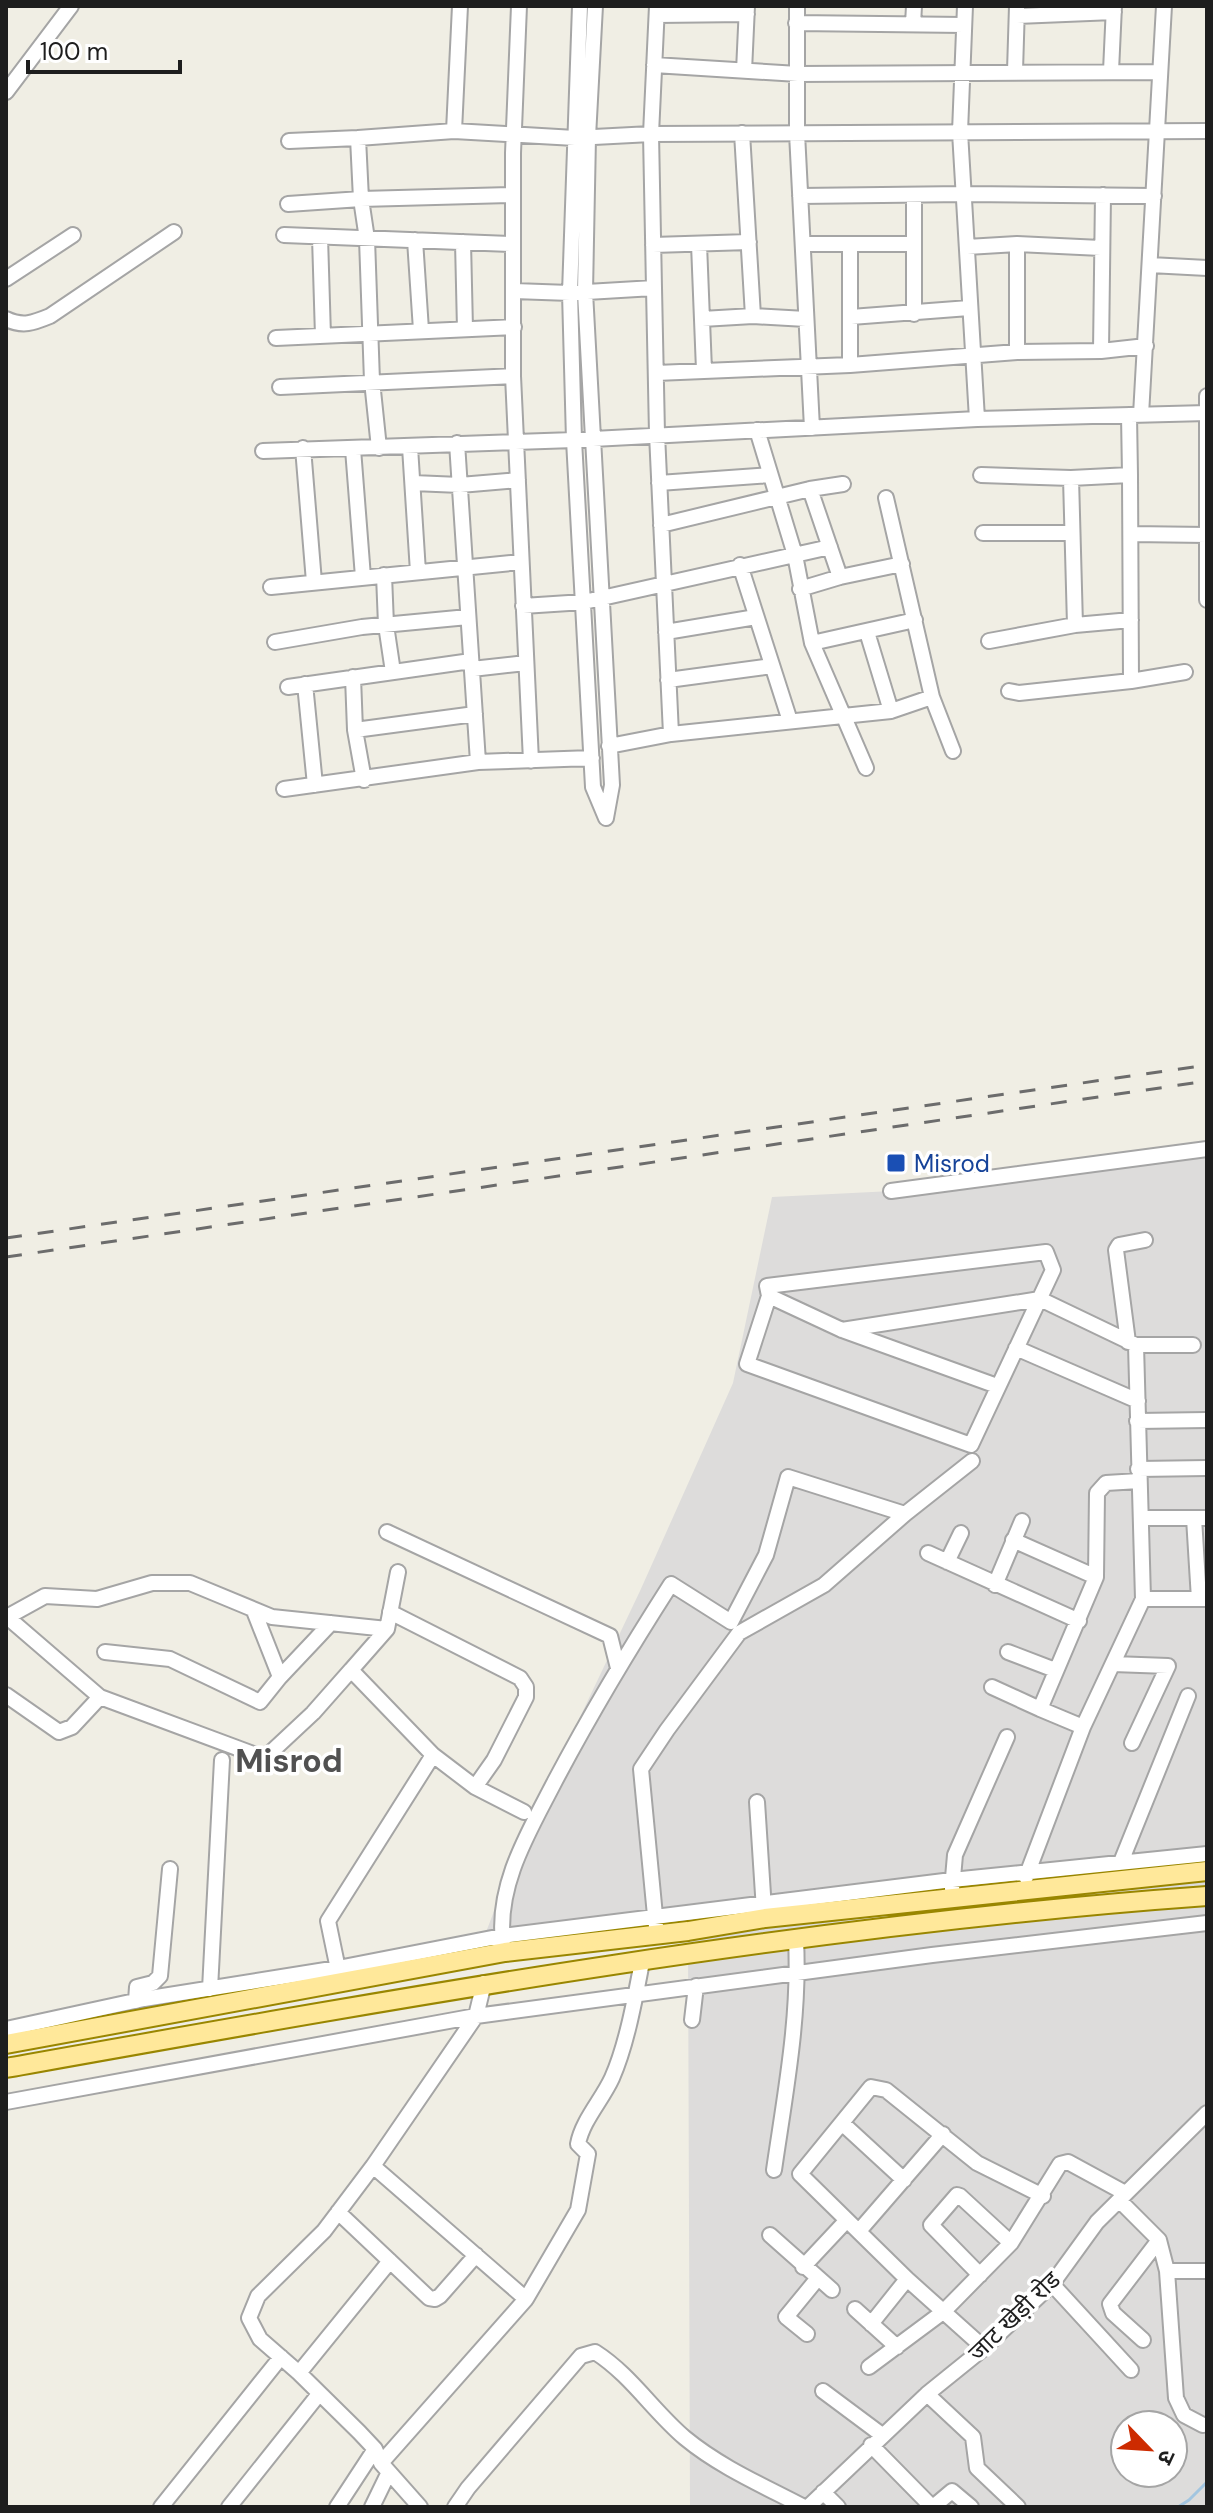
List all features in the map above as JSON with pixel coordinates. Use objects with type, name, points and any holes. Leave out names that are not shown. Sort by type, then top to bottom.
[{"type":"main road","points":[[6,2044],[158,2006],[504,1944],[1025,1881],[1207,1871]]},
{"type":"main road","points":[[6,2068],[484,1983],[796,1940],[1207,1896]]},
{"type":"street","points":[[6,92],[71,6]]},
{"type":"street","points":[[454,131],[460,6]]},
{"type":"street","points":[[519,6],[513,195],[514,440],[531,761]]},
{"type":"street","points":[[578,292],[593,439],[612,785],[606,818],[593,787],[574,440],[581,138],[580,6]]},
{"type":"street","points":[[581,138],[595,6]]},
{"type":"street","points":[[797,6],[797,133],[812,428]]},
{"type":"street","points":[[852,6],[852,23]]},
{"type":"street","points":[[913,24],[914,6]]},
{"type":"street","points":[[965,6],[960,132],[977,419]]},
{"type":"street","points":[[1131,681],[1130,475],[1135,415],[1146,346],[1164,6]]},
{"type":"street","points":[[1015,71],[1017,11],[1114,9],[1111,71]]},
{"type":"street","points":[[671,734],[657,434],[653,245],[651,134],[657,11],[747,10],[744,71]]},
{"type":"street","points":[[796,23],[964,25]]},
{"type":"street","points":[[654,65],[798,74],[1160,72]]},
{"type":"street","points":[[289,141],[454,131],[581,138],[651,134],[1207,131]]},
{"type":"street","points":[[742,133],[753,316]]},
{"type":"street","points":[[358,138],[361,199],[367,239],[372,381],[379,448]]},
{"type":"street","points":[[288,204],[513,195]]},
{"type":"street","points":[[1101,351],[1103,195]]},
{"type":"street","points":[[800,196],[1154,196]]},
{"type":"street","points":[[914,196],[914,314]]},
{"type":"street","points":[[6,319],[19,325],[29,325],[50,316],[174,232]]},
{"type":"street","points":[[6,279],[73,235]]},
{"type":"street","points":[[284,235],[513,244]]},
{"type":"street","points":[[320,237],[323,336]]},
{"type":"street","points":[[415,240],[421,330]]},
{"type":"street","points":[[463,242],[465,329]]},
{"type":"street","points":[[653,245],[749,242]]},
{"type":"street","points":[[699,244],[704,370]]},
{"type":"street","points":[[803,244],[914,244]]},
{"type":"street","points":[[850,244],[850,365]]},
{"type":"street","points":[[967,247],[1017,244],[1101,248]]},
{"type":"street","points":[[1017,244],[1017,352]]},
{"type":"street","points":[[1150,265],[1207,268]]},
{"type":"street","points":[[514,291],[654,288]]},
{"type":"street","points":[[851,317],[969,308]]},
{"type":"street","points":[[702,319],[753,316],[806,319]]},
{"type":"street","points":[[276,338],[514,327]]},
{"type":"street","points":[[656,373],[850,365],[1146,346]]},
{"type":"street","points":[[280,387],[513,376]]},
{"type":"street","points":[[1207,396],[1207,600]]},
{"type":"street","points":[[263,451],[574,440],[977,419],[1206,413]]},
{"type":"street","points":[[757,430],[775,498],[795,555],[812,643],[866,768]]},
{"type":"street","points":[[457,443],[478,762]]},
{"type":"street","points":[[410,447],[418,572]]},
{"type":"street","points":[[303,448],[314,582]]},
{"type":"street","points":[[353,449],[363,577]]},
{"type":"street","points":[[659,483],[770,475]]},
{"type":"street","points":[[981,475],[1071,478],[1130,475]]},
{"type":"street","points":[[1071,478],[1075,625]]},
{"type":"street","points":[[413,483],[460,485],[518,480]]},
{"type":"street","points":[[661,525],[843,484]]},
{"type":"street","points":[[810,489],[840,577]]},
{"type":"street","points":[[886,498],[932,697],[953,751]]},
{"type":"street","points":[[983,533],[1072,533]]},
{"type":"street","points":[[1131,534],[1207,535]]},
{"type":"street","points":[[523,606],[584,602],[830,547]]},
{"type":"street","points":[[271,587],[521,562]]},
{"type":"street","points":[[800,589],[902,564]]},
{"type":"street","points":[[740,565],[790,721]]},
{"type":"street","points":[[384,575],[386,625],[393,672]]},
{"type":"street","points":[[275,642],[386,625],[468,617]]},
{"type":"street","points":[[666,632],[756,617]]},
{"type":"street","points":[[812,643],[915,620]]},
{"type":"street","points":[[989,641],[1075,625],[1131,620]]},
{"type":"street","points":[[867,632],[891,711]]},
{"type":"street","points":[[288,687],[393,672],[526,663]]},
{"type":"street","points":[[668,680],[772,666]]},
{"type":"street","points":[[1009,691],[1019,693],[1131,681],[1185,672]]},
{"type":"street","points":[[353,677],[355,730],[364,780]]},
{"type":"street","points":[[305,684],[315,785]]},
{"type":"street","points":[[609,746],[671,734],[891,711],[932,697]]},
{"type":"street","points":[[355,730],[475,714]]},
{"type":"street","points":[[284,789],[478,762],[592,758]]},
{"type":"street","points":[[891,1191],[1207,1149]]},
{"type":"street","points":[[1025,1881],[1083,1727],[1143,1599],[1138,1401],[1116,1250],[1119,1245],[1145,1240]]},
{"type":"street","points":[[1046,1252],[1053,1270],[1040,1299],[971,1445],[747,1364],[769,1296],[767,1286],[1046,1252]]},
{"type":"street","points":[[769,1296],[842,1330],[997,1386]]},
{"type":"street","points":[[842,1330],[1040,1299],[1132,1344],[1193,1345]]},
{"type":"street","points":[[1016,1348],[1138,1401]]},
{"type":"street","points":[[1137,1421],[1207,1420]]},
{"type":"street","points":[[656,1926],[641,1769],[739,1633],[824,1585],[905,1514],[972,1461]]},
{"type":"street","points":[[1040,1709],[1096,1577],[1097,1493],[1106,1483],[1138,1475],[1207,1468]]},
{"type":"street","points":[[504,1944],[501,1920],[509,1879],[525,1839],[618,1668],[671,1584],[731,1622],[766,1555],[788,1477],[905,1514]]},
{"type":"street","points":[[1141,1518],[1201,1518],[1203,1599],[1143,1599]]},
{"type":"street","points":[[995,1585],[1022,1521]]},
{"type":"street","points":[[387,1532],[610,1636],[618,1668]]},
{"type":"street","points":[[947,1562],[961,1533]]},
{"type":"street","points":[[1013,1540],[1096,1577]]},
{"type":"street","points":[[928,1553],[1079,1621]]},
{"type":"street","points":[[387,1629],[272,1617],[190,1583],[152,1583],[97,1599],[45,1596],[6,1617],[100,1697],[256,1755],[268,1755],[313,1713],[387,1629],[398,1572]]},
{"type":"street","points":[[254,1611],[280,1677]]},
{"type":"street","points":[[390,1612],[520,1678],[526,1687],[526,1697],[494,1760],[475,1787]]},
{"type":"street","points":[[105,1652],[170,1659],[260,1702],[331,1623]]},
{"type":"street","points":[[1008,1652],[1055,1670]]},
{"type":"street","points":[[1113,1664],[1168,1666],[1132,1743]]},
{"type":"street","points":[[351,1670],[433,1755],[475,1787],[524,1812]]},
{"type":"street","points":[[992,1687],[1083,1727]]},
{"type":"street","points":[[6,1695],[59,1732],[72,1727],[100,1697]]},
{"type":"street","points":[[1121,1862],[1188,1696]]},
{"type":"street","points":[[952,1889],[955,1855],[1007,1737]]},
{"type":"street","points":[[6,2029],[136,2001],[158,2006],[210,1989],[339,1975],[328,1921],[433,1755]]},
{"type":"street","points":[[210,1989],[222,1760]]},
{"type":"street","points":[[757,1802],[764,1911]]},
{"type":"street","points":[[1025,1881],[1121,1862],[1207,1854]]},
{"type":"street","points":[[136,2001],[137,1987],[153,1983],[160,1976],[170,1869]]},
{"type":"street","points":[[6,2102],[476,2016],[932,1955],[1207,1923]]},
{"type":"street","points":[[774,2170],[793,2035],[798,1974],[796,1940]]},
{"type":"street","points":[[337,2507],[526,2299],[578,2210],[588,2154],[578,2144],[581,2130],[593,2115],[613,2075],[636,1996],[642,1962]]},
{"type":"street","points":[[420,2507],[382,2461],[299,2373],[260,2339],[249,2318],[258,2296],[324,2231],[373,2166],[476,2016],[482,2002],[484,1983]]},
{"type":"street","points":[[692,2020],[696,1986]]},
{"type":"street","points":[[984,2348],[907,2279],[800,2174],[871,2087],[886,2090],[977,2163],[1043,2196]]},
{"type":"street","name":"जाट खेड़ी रोड","points":[[806,2507],[876,2440],[984,2348],[1052,2284],[1097,2222],[1207,2113]]},
{"type":"street","points":[[842,2123],[904,2180]]},
{"type":"street","points":[[859,2231],[943,2134]]},
{"type":"street","points":[[869,2367],[943,2312],[1011,2243],[1064,2162],[1122,2196],[1159,2240],[1167,2271],[1176,2398],[1184,2415],[1203,2425]]},
{"type":"street","points":[[373,2166],[526,2299]]},
{"type":"street","points":[[980,2275],[931,2225],[957,2195],[1011,2243]]},
{"type":"street","points":[[338,2212],[429,2298],[435,2299],[476,2255]]},
{"type":"street","points":[[803,2267],[847,2220]]},
{"type":"street","points":[[770,2235],[832,2290]]},
{"type":"street","points":[[1143,2340],[1113,2313],[1110,2304],[1159,2240]]},
{"type":"street","points":[[299,2373],[390,2261]]},
{"type":"street","points":[[1167,2271],[1207,2271]]},
{"type":"street","points":[[807,2334],[786,2317],[818,2278]]},
{"type":"street","points":[[871,2324],[907,2279]]},
{"type":"street","points":[[1052,2284],[1131,2370]]},
{"type":"street","points":[[855,2309],[897,2347]]},
{"type":"street","points":[[455,2507],[581,2356],[595,2352],[615,2365],[684,2437],[711,2457],[806,2507]]},
{"type":"street","points":[[161,2507],[281,2357]]},
{"type":"street","points":[[823,2391],[876,2440],[932,2507],[952,2491],[971,2507]]},
{"type":"street","points":[[229,2507],[319,2394]]},
{"type":"street","points":[[927,2394],[973,2437],[977,2468],[1018,2507]]},
{"type":"street","points":[[372,2507],[382,2461]]},
{"type":"street","points":[[823,2492],[838,2507]]},
{"type":"shaded area","points":[[1207,1150],[1207,2507],[690,2507],[688,1934],[475,1961],[520,1843],[640,1591],[733,1383],[772,1197],[892,1191]]},
{"type":"waterway","points":[[1178,2507],[1207,2482]]},
{"type":"railway","points":[[6,1238],[1207,1065]]},
{"type":"railway","points":[[6,1257],[1207,1081]]},
{"type":"place","name":"Misrod","points":[[896,1163]]},
{"type":"district","name":"Misrod","points":[[289,1761]]}]
